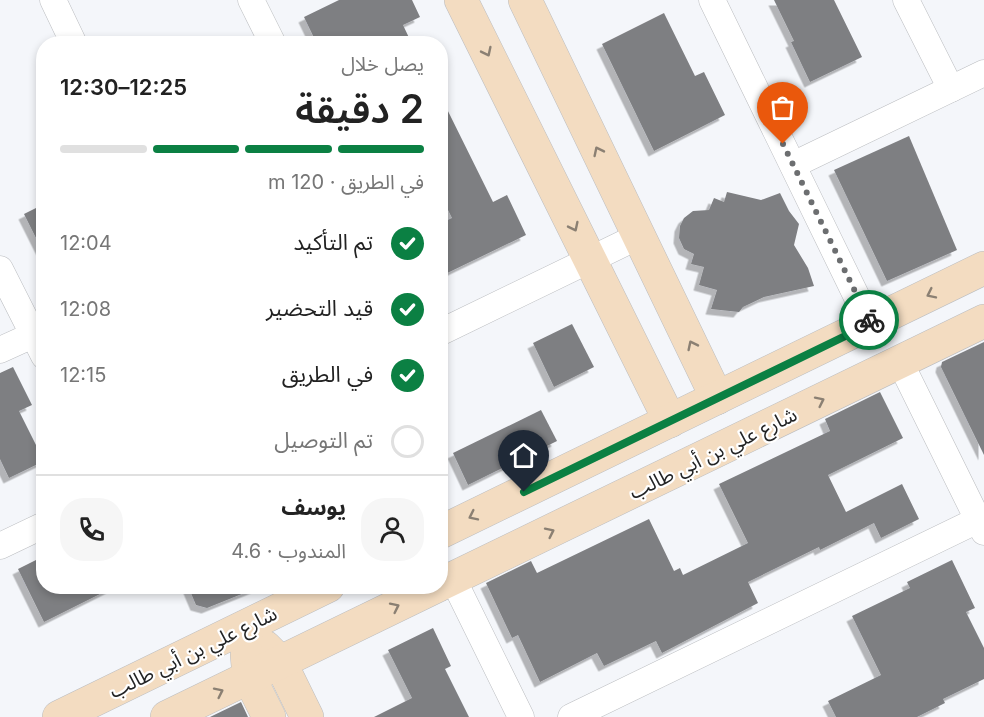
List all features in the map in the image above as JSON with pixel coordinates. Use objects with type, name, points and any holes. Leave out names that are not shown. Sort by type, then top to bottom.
[{"type":"street","points":[[53,0],[70,36]]},
{"type":"street","points":[[251,0],[269,36]]},
{"type":"street","points":[[461,0],[670,421]]},
{"type":"street","points":[[525,0],[717,398]]},
{"type":"street","points":[[712,0],[870,324]]},
{"type":"street","points":[[906,0],[951,89]]},
{"type":"street","points":[[793,165],[984,73]]},
{"type":"street","points":[[448,329],[639,236]]},
{"type":"street","points":[[448,529],[984,268]]},
{"type":"street","points":[[0,269],[36,341]]},
{"type":"street","name":"شارع علي بن أبي طالب","points":[[448,581],[984,321]]},
{"type":"street","points":[[0,350],[36,345]]},
{"type":"street","points":[[572,717],[982,523],[900,362]]},
{"type":"street","points":[[0,546],[36,529]]},
{"type":"street","points":[[448,590],[521,717]]},
{"type":"street","name":"شارع علي بن أبي طالب","points":[[59,717],[312,594]]},
{"type":"street","name":"شارع علي بن أبي طالب","points":[[167,717],[421,594]]},
{"type":"street","points":[[244,627],[280,662],[307,717]]},
{"type":"street","points":[[244,627],[249,677],[269,717]]},
{"type":"building","points":[[339,0],[412,0],[420,17],[403,25],[408,36],[313,36],[304,17]]},
{"type":"building","points":[[774,0],[834,0],[862,57],[810,82],[791,42],[794,41]]},
{"type":"building","points":[[664,13],[695,76],[704,72],[725,115],[654,151],[602,44]]},
{"type":"building","points":[[448,111],[493,202],[507,195],[526,235],[448,273],[448,220],[452,218],[448,210]]},
{"type":"building","points":[[909,136],[957,250],[887,281],[834,170]]},
{"type":"building","points":[[727,192],[761,200],[780,193],[799,224],[794,245],[808,268],[814,286],[764,297],[743,307],[739,312],[711,309],[717,290],[699,285],[704,267],[691,264],[694,254],[684,249],[679,238],[680,226],[684,218],[693,211],[709,210],[714,198],[724,202]]},
{"type":"building","points":[[36,208],[36,238],[24,214]]},
{"type":"building","points":[[572,324],[594,367],[554,387],[533,343]]},
{"type":"building","points":[[984,342],[984,455],[941,367],[942,362]]},
{"type":"building","points":[[13,367],[32,405],[19,411],[36,445],[36,465],[9,478],[0,459],[0,373]]},
{"type":"building","points":[[880,392],[903,438],[828,475],[846,512],[902,484],[919,519],[881,538],[874,523],[748,582],[758,603],[662,653],[656,641],[604,666],[597,653],[540,682],[518,635],[512,638],[486,583],[531,561],[537,573],[649,519],[674,571],[680,568],[683,575],[748,543],[719,484],[830,431],[825,419]]},
{"type":"building","points":[[541,410],[557,441],[468,485],[453,453]]},
{"type":"building","points":[[36,560],[36,594],[100,594],[44,622],[18,569]]},
{"type":"building","points":[[952,560],[975,608],[966,612],[984,648],[984,679],[943,699],[945,703],[917,717],[836,717],[828,701],[881,675],[852,616],[910,588],[907,582]]},
{"type":"building","points":[[191,594],[242,594],[207,608],[196,605]]},
{"type":"building","points":[[433,628],[451,666],[445,669],[469,717],[374,717],[412,698],[388,650]]},
{"type":"building","points":[[241,702],[248,717],[210,717]]},
{"type":"way so far","points":[[783,144],[869,320]]},
{"type":"route","points":[[524,492],[870,324],[869,320]]}]
